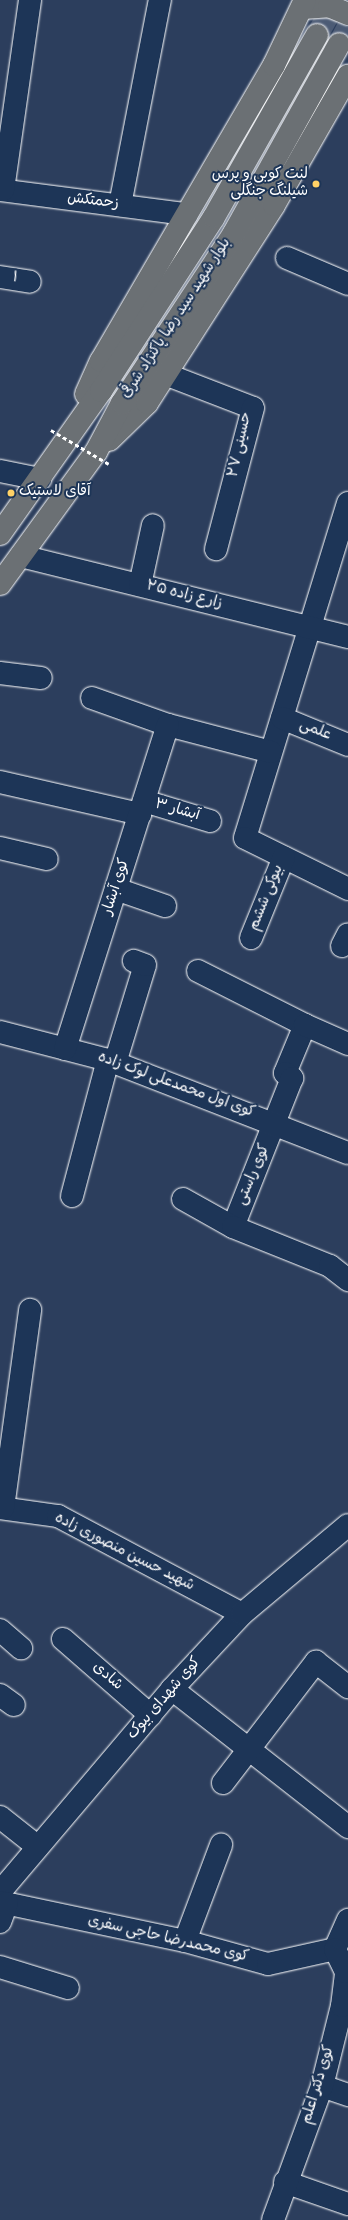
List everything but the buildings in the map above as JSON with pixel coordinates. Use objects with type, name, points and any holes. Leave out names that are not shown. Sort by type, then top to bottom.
[{"type":"main road","points":[[59,432],[274,65],[304,4],[329,6],[348,14]]},
{"type":"main road","name":"بلوار شهید سید رضا پاکنژاد شرقی","points":[[0,534],[40,479],[59,432],[101,391],[214,217],[317,35]]},
{"type":"main road","name":"بلوار شهید سید رضا پاکنژاد شرقی","points":[[0,584],[21,556],[101,460],[122,403],[234,233],[339,44]]},
{"type":"main road","points":[[101,460],[147,403],[274,205],[348,76]]},
{"type":"street","points":[[1,190],[30,0]]},
{"type":"street","points":[[120,205],[160,0]]},
{"type":"street","name":"زحمتکش","points":[[1,190],[186,214]]},
{"type":"street","points":[[287,258],[348,284]]},
{"type":"street","name":"۱","points":[[0,276],[30,282]]},
{"type":"street","name":"حسینی ۲۷","points":[[165,374],[253,408],[216,549]]},
{"type":"street","points":[[0,472],[40,479]]},
{"type":"street","points":[[348,503],[245,838],[348,888]]},
{"type":"street","points":[[140,585],[153,525]]},
{"type":"street","name":"زارع زاده ۲۵","points":[[21,556],[310,626],[348,637]]},
{"type":"street","points":[[0,672],[41,678]]},
{"type":"street","points":[[92,698],[168,725],[271,752]]},
{"type":"street","name":"علمی","points":[[282,718],[348,745]]},
{"type":"street","name":"کوی آبشار","points":[[65,1049],[168,725]]},
{"type":"street","name":"آبشار ۳","points":[[0,782],[210,821]]},
{"type":"street","points":[[0,848],[47,859]]},
{"type":"street","name":"بیوکی ششم","points":[[251,938],[284,857]]},
{"type":"street","points":[[116,889],[165,906]]},
{"type":"street","points":[[72,1196],[112,1062],[145,966],[134,961]]},
{"type":"street","points":[[198,972],[305,1025],[348,1044]]},
{"type":"street","name":"کوی راستی","points":[[233,1227],[276,1122],[292,1078],[285,1073],[305,1025]]},
{"type":"street","name":"کوی اول محمدعلی لوک زاده","points":[[0,1032],[112,1062],[276,1122],[348,1153]]},
{"type":"street","points":[[183,1199],[233,1227],[330,1266],[348,1280]]},
{"type":"street","points":[[2,1508],[30,1310]]},
{"type":"street","name":"شهید حسین منصوری زاده","points":[[2,1508],[58,1516],[242,1614]]},
{"type":"street","name":"کوی شهدای بیوک","points":[[2,1905],[38,1847],[172,1689],[242,1614],[348,1525]]},
{"type":"street","points":[[0,1630],[21,1648]]},
{"type":"street","name":"شادی","points":[[63,1639],[150,1715]]},
{"type":"street","points":[[223,1783],[316,1662],[348,1687]]},
{"type":"street","points":[[172,1689],[348,1827]]},
{"type":"street","points":[[0,1817],[38,1847]]},
{"type":"street","points":[[185,1941],[221,1845]]},
{"type":"street","name":"کوی محمدرضا حاجی سفری","points":[[2,1905],[185,1941],[268,1964],[335,1949]]},
{"type":"street","points":[[335,1949],[348,1920]]},
{"type":"street","name":"کوی دکتر اعلم","points":[[273,2220],[285,2182],[322,2086],[346,1972],[335,1949]]},
{"type":"street","points":[[0,1967],[68,1988]]},
{"type":"street","points":[[322,2086],[348,2095]]},
{"type":"street","points":[[285,2182],[348,2204]]},
{"type":"path","points":[[59,432],[101,460]]},
{"type":"tunnel","points":[[317,35],[337,0]]},
{"type":"tunnel","points":[[339,44],[348,27]]},
{"type":"place","name":"لنت کوبی و پرس شیلنگ‌ جنگلی","points":[[316,184]]},
{"type":"place","name":"آقای لاستیک","points":[[11,493]]}]
